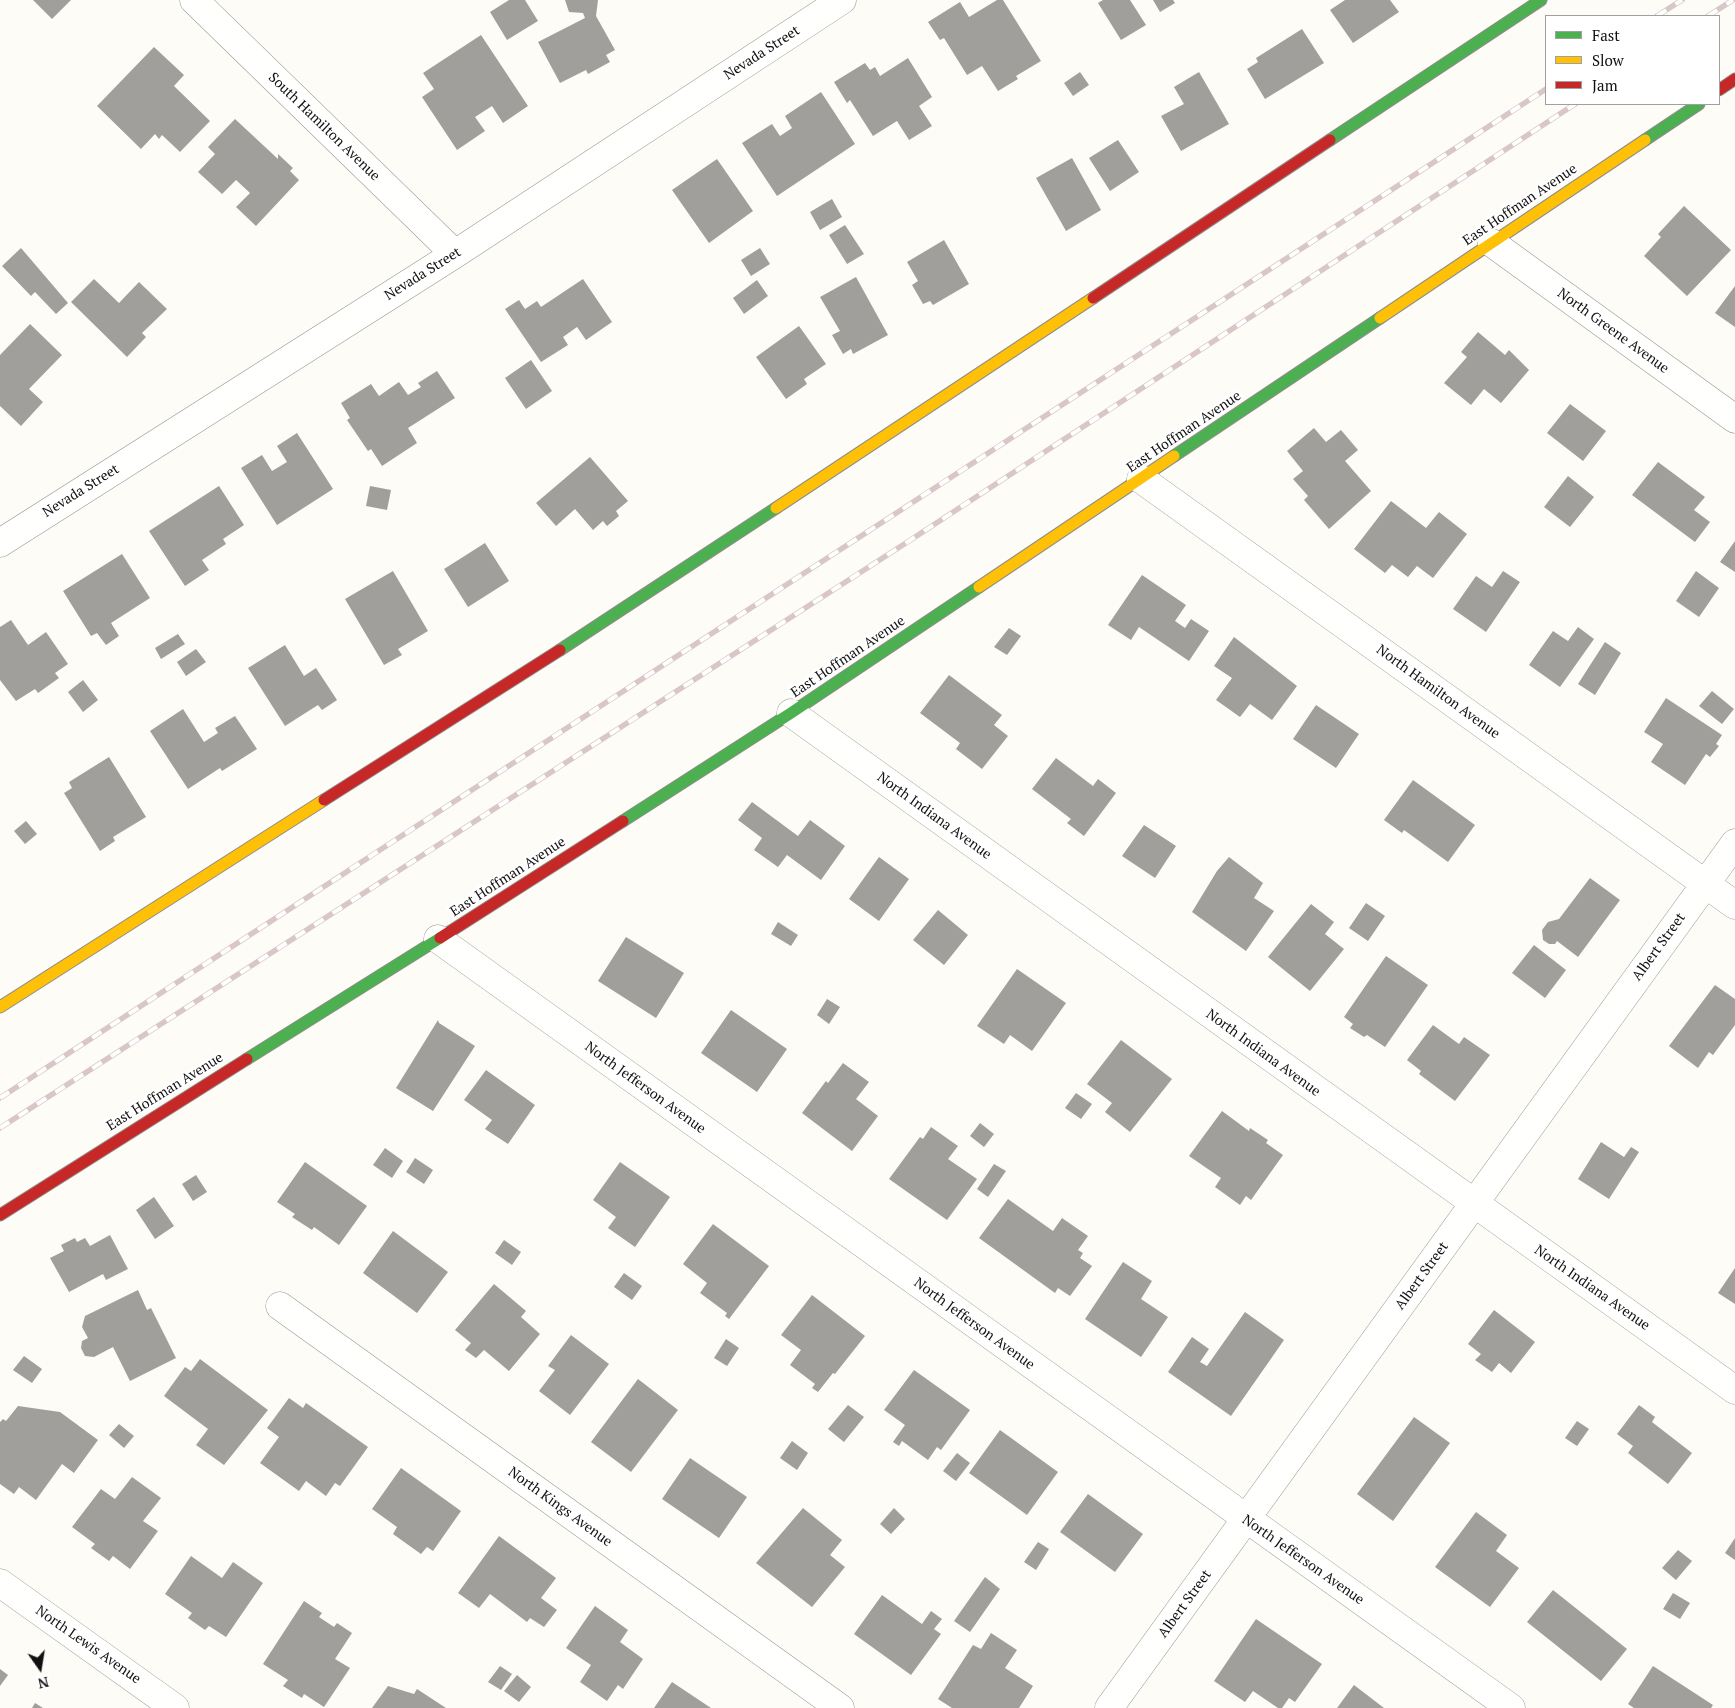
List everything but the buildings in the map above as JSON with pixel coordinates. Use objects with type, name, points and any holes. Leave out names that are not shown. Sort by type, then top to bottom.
[{"type":"street","name":"South Hamilton Avenue","points":[[194,0],[455,254]]},
{"type":"street","name":"Nevada Street","points":[[0,542],[455,254],[842,0]]},
{"type":"street","points":[[0,1007],[625,608],[1541,0]]},
{"type":"street","points":[[1720,89],[1735,80]]},
{"type":"street","name":"East Hoffman Avenue","points":[[0,1215],[438,939],[791,713],[1698,105]]},
{"type":"street","name":"North Greene Avenue","points":[[1492,242],[1735,419]]},
{"type":"street","name":"North Hamilton Avenue","points":[[1141,479],[1735,905]]},
{"type":"street","name":"North Indiana Avenue","points":[[791,713],[1735,1390]]},
{"type":"street","name":"Albert Street","points":[[1109,1708],[1735,843]]},
{"type":"street","name":"North Jefferson Avenue","points":[[438,939],[1511,1708]]},
{"type":"street","name":"North Kings Avenue","points":[[280,1306],[840,1708]]},
{"type":"street","name":"North Lewis Avenue","points":[[0,1583],[175,1708]]},
{"type":"railway","points":[[1659,15],[1682,0]]},
{"type":"railway","points":[[1710,15],[1733,0]]},
{"type":"railway","points":[[0,1098],[1545,90]]},
{"type":"railway","points":[[0,1128],[909,541],[1573,105]]},
{"type":"traffic: fast","points":[[1330,140],[1541,0]]},
{"type":"traffic: fast","points":[[1645,140],[1698,105]]},
{"type":"traffic: fast","points":[[1174,456],[1380,318]]},
{"type":"traffic: fast","points":[[560,650],[776,508]]},
{"type":"traffic: fast","points":[[623,821],[791,713],[979,587]]},
{"type":"traffic: fast","points":[[247,1059],[440,938]]},
{"type":"traffic: slow","points":[[1380,318],[1645,140]]},
{"type":"traffic: slow","points":[[776,508],[1093,298]]},
{"type":"traffic: slow","points":[[979,587],[1174,456]]},
{"type":"traffic: slow","points":[[0,1007],[324,800]]},
{"type":"traffic: jam","points":[[1720,89],[1735,79]]},
{"type":"traffic: jam","points":[[1093,298],[1330,140]]},
{"type":"traffic: jam","points":[[324,800],[560,650]]},
{"type":"traffic: jam","points":[[440,938],[623,821]]},
{"type":"traffic: jam","points":[[0,1215],[247,1059]]}]
